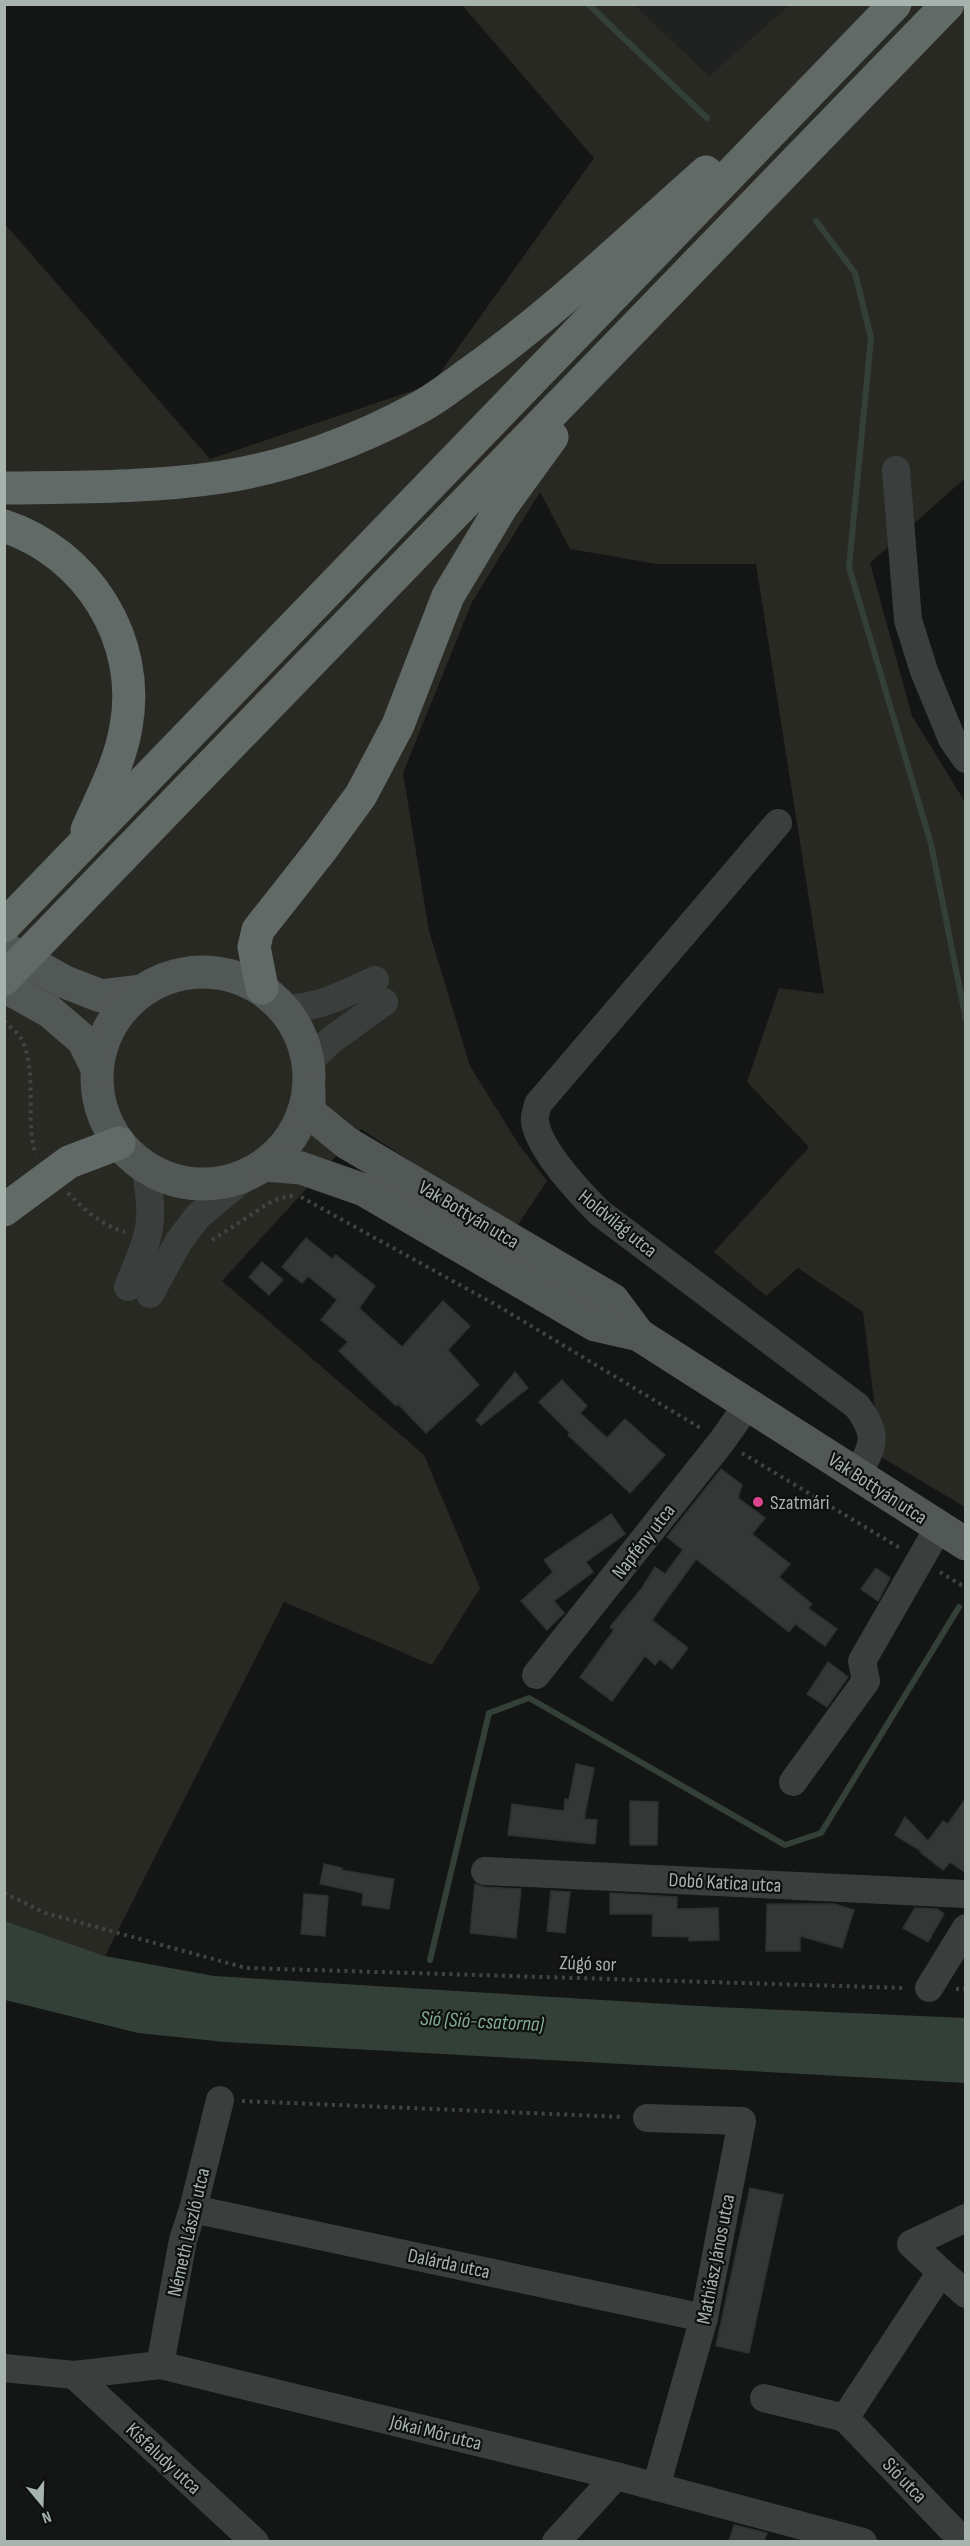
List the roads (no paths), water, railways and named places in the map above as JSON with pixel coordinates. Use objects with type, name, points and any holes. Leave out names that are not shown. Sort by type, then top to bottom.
[{"type":"highway","points":[[4,926],[895,4]]},
{"type":"highway","points":[[4,979],[948,4]]},
{"type":"highway","points":[[4,488],[149,485],[224,477],[277,464],[361,436],[420,407],[490,358],[553,308],[718,161],[786,116]]},
{"type":"highway","points":[[273,998],[254,946],[258,930],[361,795],[398,725],[448,596],[502,506],[619,343]]},
{"type":"highway","points":[[4,526],[42,543],[62,557],[88,581],[107,610],[120,637],[129,695],[127,726],[122,747],[80,848]]},
{"type":"highway","points":[[4,1210],[69,1162],[119,1143]]},
{"type":"main road","points":[[4,948],[65,982],[100,996],[142,991]]},
{"type":"main road","points":[[202,971],[233,975],[273,998],[300,1033],[309,1076],[302,1119],[286,1144],[256,1170],[213,1184],[177,1181],[145,1167],[119,1143],[105,1120],[98,1095],[97,1068],[107,1032],[116,1016],[142,991],[171,976],[202,971]]},
{"type":"main road","points":[[4,986],[49,1011],[83,1040],[97,1068]]},
{"type":"main road","name":"Vak Bottyán utca","points":[[309,1076],[309,1112],[347,1143],[613,1300],[639,1335]]},
{"type":"main road","name":"Vak Bottyán utca","points":[[256,1170],[301,1168],[364,1190],[594,1325],[639,1335],[952,1535]]},
{"type":"street","points":[[896,470],[908,620],[924,671],[952,739],[966,759]]},
{"type":"street","name":"Holdvilág utca","points":[[778,823],[538,1104],[535,1120],[539,1135],[572,1185],[600,1213],[857,1406],[869,1422],[873,1440],[870,1454],[857,1474]]},
{"type":"street","points":[[273,998],[302,1009],[335,998],[379,991],[332,1040],[309,1076]]},
{"type":"street","points":[[145,1167],[151,1199],[152,1221],[139,1290],[198,1216],[256,1170]]},
{"type":"street","name":"Napfény utca","points":[[536,1675],[722,1441],[748,1404]]},
{"type":"street","points":[[793,1782],[866,1681],[862,1661],[920,1561],[952,1535]]},
{"type":"street","name":"Dobó Katica utca","points":[[485,1871],[966,1894]]},
{"type":"street","points":[[928,1988],[966,1928]]},
{"type":"street","name":"Németh László utca","points":[[160,2365],[183,2240],[194,2209],[220,2100]]},
{"type":"street","name":"Mathiász János utca","points":[[647,2118],[742,2121],[704,2318],[656,2487]]},
{"type":"street","name":"Dalárda utca","points":[[194,2209],[704,2318]]},
{"type":"street","points":[[966,2218],[911,2244],[966,2294]]},
{"type":"street","points":[[764,2398],[845,2418],[941,2272]]},
{"type":"street","name":"Jókai Mór utca","points":[[4,2368],[74,2375],[160,2365],[616,2476],[863,2541]]},
{"type":"street","name":"Kisfaludy utca","points":[[74,2375],[255,2541]]},
{"type":"street","name":"Sió utca","points":[[845,2418],[964,2541]]},
{"type":"street","points":[[556,2541],[616,2476]]},
{"type":"water","name":"Sió (Sió-csatorna)","points":[[5,1921],[105,1956],[214,1976],[716,2007],[965,2018],[965,2083],[225,2042],[138,2033],[5,2000]]},
{"type":"waterway","points":[[588,4],[707,118]]},
{"type":"waterway","points":[[816,221],[855,273],[871,338],[849,567],[931,844],[966,1020]]},
{"type":"waterway","points":[[430,1960],[489,1713],[529,1698],[785,1845],[821,1833],[959,1607]]},
{"type":"place","name":"Szatmári","points":[[758,1502]]}]
